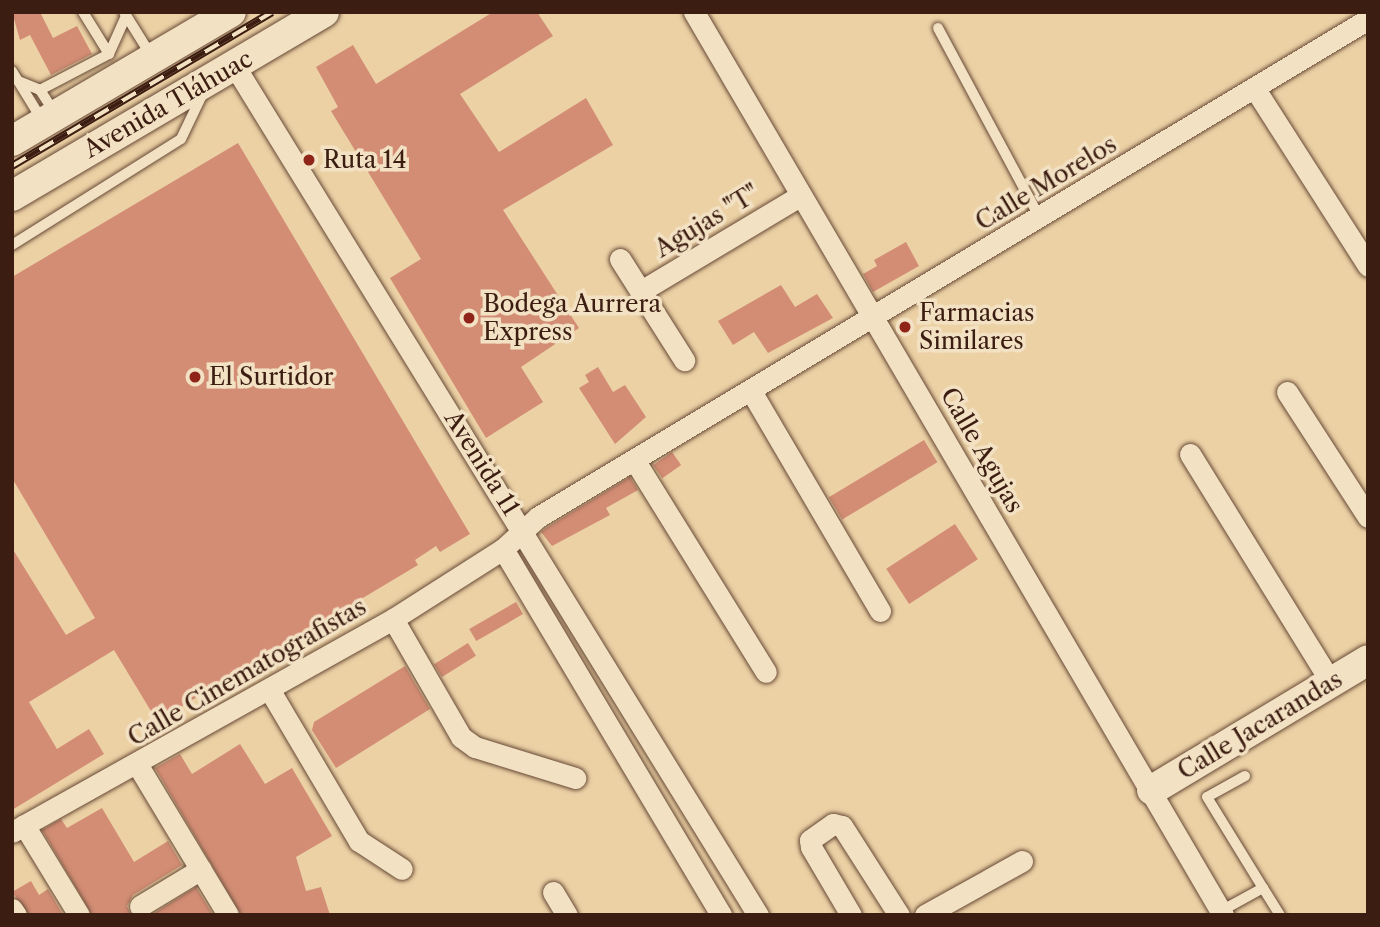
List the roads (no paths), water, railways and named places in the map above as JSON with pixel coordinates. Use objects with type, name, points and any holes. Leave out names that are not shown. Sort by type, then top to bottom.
[{"type":"main road","name":"Avenida Tláhuac","points":[[12,196],[324,12]]},
{"type":"main road","name":"Avenida Tláhuac","points":[[12,141],[153,59],[215,16]]},
{"type":"main road","name":"Avenida 11","points":[[215,16],[234,65]]},
{"type":"main road","name":"Calle Jacarandas","points":[[1152,790],[1368,660]]},
{"type":"street","name":"Calle Agujas","points":[[694,12],[800,197],[1152,790],[1220,913]]},
{"type":"street","name":"Calle Morelos","points":[[503,549],[538,517],[874,319],[1039,216],[1366,24]]},
{"type":"street","name":"Avenida 11","points":[[234,65],[694,804],[758,915]]},
{"type":"street","points":[[1255,89],[1368,266]]},
{"type":"street","name":"Agujas \"T\"","points":[[641,291],[800,197]]},
{"type":"street","points":[[620,259],[684,360]]},
{"type":"street","points":[[751,391],[880,611]]},
{"type":"street","points":[[1287,391],[1368,517]]},
{"type":"street","points":[[1190,454],[1331,682]]},
{"type":"street","points":[[635,461],[766,671]]},
{"type":"street","name":"Avenida 11","points":[[503,549],[721,915]]},
{"type":"street","name":"Calle Cinematografistas","points":[[18,829],[393,619],[503,549]]},
{"type":"street","points":[[393,619],[461,737],[475,747],[575,778]]},
{"type":"street","points":[[269,689],[359,841],[402,869]]},
{"type":"street","points":[[137,764],[228,915]]},
{"type":"street","points":[[666,822],[694,804]]},
{"type":"street","points":[[851,915],[811,847],[810,840],[833,824],[842,826],[900,915]]},
{"type":"street","points":[[18,829],[79,915]]},
{"type":"street","points":[[925,915],[1022,861]]},
{"type":"street","points":[[140,906],[201,869]]},
{"type":"street","points":[[553,892],[567,915]]},
{"type":"street","points":[[12,909],[16,915]]},
{"type":"lane","points":[[86,13],[109,54]]},
{"type":"lane","points":[[40,90],[109,54],[125,14]]},
{"type":"lane","points":[[125,14],[153,59]]},
{"type":"lane","points":[[938,28],[1039,216]]},
{"type":"lane","points":[[15,76],[40,90],[50,119]]},
{"type":"lane","points":[[15,76],[50,119]]},
{"type":"lane","points":[[12,245],[181,139],[208,82]]},
{"type":"lane","points":[[1245,776],[1207,797],[1280,915]]},
{"type":"lane","points":[[1220,913],[1263,888]]},
{"type":"railway","points":[[12,166],[272,12]]},
{"type":"place","name":"Ruta 14","points":[[309,160]]},
{"type":"place","name":"Bodega Aurrera Express","points":[[469,318]]},
{"type":"place","name":"Farmacias Similares","points":[[905,327]]},
{"type":"place","name":"El Surtidor","points":[[195,377]]}]
